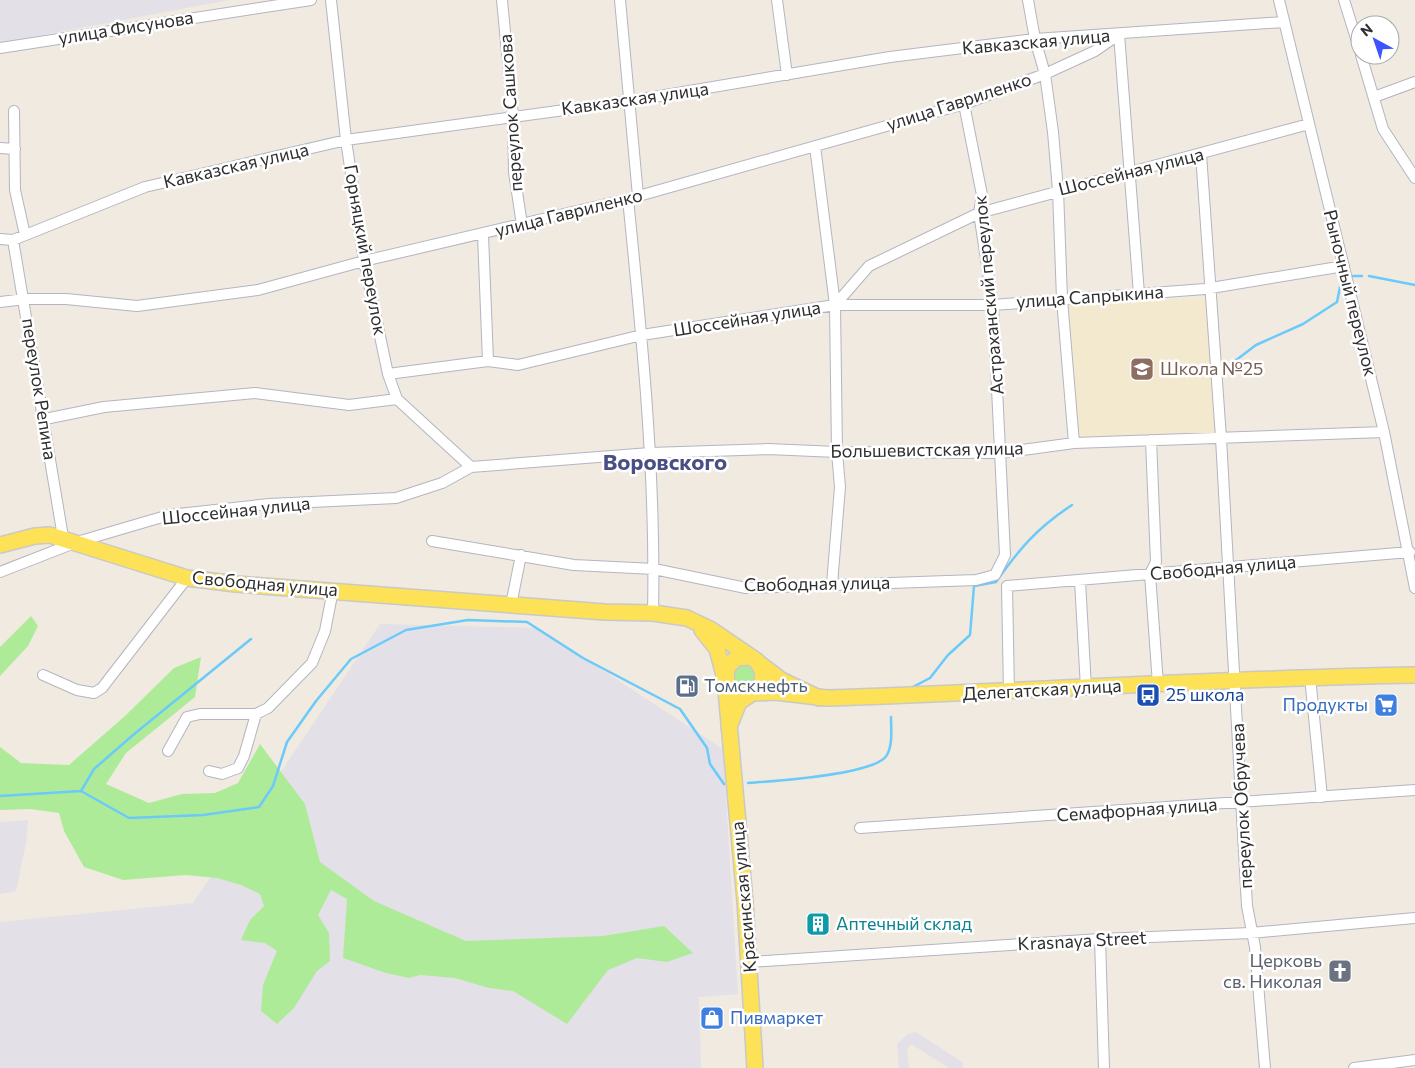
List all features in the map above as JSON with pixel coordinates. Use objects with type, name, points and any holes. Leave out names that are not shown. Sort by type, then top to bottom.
[{"type":"main road","name":"Шоссейная улица","points":[[0,544],[35,536],[70,540]]},
{"type":"main road","name":"Свободная улица","points":[[70,540],[187,578],[236,584],[687,618]]},
{"type":"main road","name":"Делегатская улица","points":[[687,618],[725,638],[781,680],[819,698]]},
{"type":"main road","name":"Красинская улица","points":[[687,618],[698,626],[713,642],[721,660],[725,679],[749,962],[755,1068]]},
{"type":"main road","points":[[728,727],[735,708],[760,686],[764,677],[762,667],[757,661],[745,656],[736,658],[728,664],[725,679],[733,692],[742,695],[752,693]]},
{"type":"main road","name":"Делегатская улица","points":[[752,693],[775,692],[819,698],[1009,692],[1235,679],[1415,674]]},
{"type":"street","name":"улица Фисунова","points":[[0,48],[311,0]]},
{"type":"street","name":"Горняцкий переулок","points":[[332,0],[346,140],[364,261],[388,374],[397,399],[471,467]]},
{"type":"street","name":"переулок Сашкова","points":[[502,0],[513,116],[514,172],[522,225]]},
{"type":"street","points":[[620,0],[630,102],[633,198],[650,453],[654,569],[653,614]]},
{"type":"street","points":[[777,0],[787,75]]},
{"type":"street","points":[[1028,0],[1035,39],[1045,74],[1058,190],[1062,299],[1074,443]]},
{"type":"street","name":"Рыночный переулок","points":[[1278,0],[1310,124],[1384,432],[1410,552],[1415,588]]},
{"type":"street","points":[[1344,0],[1350,19]]},
{"type":"street","name":"Кавказская улица","points":[[0,239],[13,240],[145,187],[346,140],[513,116],[630,102],[890,57],[1035,39],[1284,22]]},
{"type":"street","points":[[1119,34],[1139,294]]},
{"type":"street","name":"улица Гавриленко","points":[[0,302],[24,299],[66,299],[137,306],[258,290],[364,261],[483,235],[633,198],[964,104],[1045,74],[1095,51],[1119,34]]},
{"type":"street","points":[[1364,65],[1383,129],[1415,178]]},
{"type":"street","points":[[1374,97],[1415,82]]},
{"type":"street","name":"Астраханский переулок","points":[[964,104],[982,195],[979,213],[993,305],[1005,555],[996,575]]},
{"type":"street","points":[[14,111],[15,190],[25,235]]},
{"type":"street","name":"Шоссейная улица","points":[[388,374],[488,361],[518,365],[642,335],[835,305],[869,266],[979,213],[1058,190],[1310,124]]},
{"type":"street","points":[[815,146],[835,305],[837,452],[840,487],[832,584]]},
{"type":"street","points":[[0,148],[14,149]]},
{"type":"street","name":"переулок Обручева","points":[[1201,154],[1212,288],[1247,906],[1255,947],[1265,1068]]},
{"type":"street","points":[[483,235],[488,361]]},
{"type":"street","name":"переулок Репина","points":[[13,240],[45,419],[70,540]]},
{"type":"street","name":"улица Сапрыкина","points":[[835,305],[993,305],[1139,294],[1212,288],[1344,266]]},
{"type":"street","points":[[45,419],[114,406],[255,393],[349,405],[397,399]]},
{"type":"street","name":"Большевистская улица","points":[[471,467],[650,453],[768,449],[837,452],[1000,453],[1074,443],[1384,432]]},
{"type":"street","points":[[1151,440],[1156,562],[1150,574],[1158,684]]},
{"type":"street","name":"Шоссейная улица","points":[[70,540],[169,515],[269,504],[396,498],[442,483],[471,467]]},
{"type":"street","points":[[0,572],[70,540]]},
{"type":"street","name":"Свободная улица","points":[[432,541],[574,565],[654,569],[746,588],[976,580],[996,575]]},
{"type":"street","name":"Свободная улица","points":[[1009,692],[1007,586],[1080,582],[1150,574],[1410,552]]},
{"type":"street","points":[[511,605],[521,555]]},
{"type":"street","points":[[43,675],[77,690],[94,693],[102,688],[187,578]]},
{"type":"street","points":[[1080,582],[1086,688]]},
{"type":"street","points":[[168,751],[187,717],[200,714],[256,714],[268,708],[312,663],[325,630],[333,590]]},
{"type":"street","points":[[1310,677],[1322,797]]},
{"type":"street","points":[[209,771],[222,774],[238,768],[244,756],[256,714]]},
{"type":"street","name":"Семафорная улица","points":[[860,828],[1415,790]]},
{"type":"street","name":"Krasnaya Street","points":[[749,962],[1100,939],[1251,933],[1415,918]]},
{"type":"street","points":[[1100,939],[1104,1068]]},
{"type":"street","points":[[1354,1068],[1415,1060]]},
{"type":"shaded area","points":[[0,0],[229,0],[0,43]]},
{"type":"shaded area","name":"Школа №25","points":[[1208,298],[1217,434],[1077,440],[1067,304]]},
{"type":"shaded area","points":[[380,624],[538,628],[723,749],[738,994],[699,997],[701,1068],[0,1068],[0,922],[193,903]]},
{"type":"shaded area","points":[[28,820],[26,843],[16,891],[0,894],[0,822]]},
{"type":"shaded area","points":[[916,1032],[962,1062],[963,1068],[949,1068],[911,1044],[907,1049],[909,1068],[899,1068],[897,1044],[908,1034]]},
{"type":"green space","points":[[31,616],[38,626],[28,646],[0,676],[0,647]]},
{"type":"green space","points":[[201,657],[195,697],[126,753],[106,784],[149,803],[182,794],[215,793],[238,783],[260,744],[305,804],[320,862],[374,901],[466,941],[603,936],[664,926],[693,953],[667,962],[637,958],[608,970],[567,1024],[513,991],[489,988],[455,978],[420,975],[409,978],[386,973],[343,958],[347,899],[331,890],[318,915],[329,933],[330,961],[317,971],[294,1008],[277,1024],[261,1011],[263,985],[277,951],[265,943],[241,940],[250,920],[264,906],[260,894],[241,885],[217,878],[186,875],[123,880],[84,867],[64,831],[59,813],[30,809],[0,810],[0,747],[21,763],[69,765],[125,716],[174,668]]},
{"type":"green space","points":[[747,661],[758,673],[753,685],[744,688],[735,685],[731,672],[732,668]]},
{"type":"waterway","points":[[1349,276],[1362,276]]},
{"type":"waterway","points":[[1369,276],[1415,285]]},
{"type":"waterway","points":[[1223,370],[1256,345],[1303,324],[1337,302],[1341,282]]},
{"type":"waterway","points":[[909,689],[930,678],[948,655],[970,635],[974,586],[996,582],[1030,539],[1072,505]]},
{"type":"waterway","points":[[81,791],[129,818],[203,815],[259,807],[273,786],[287,742],[316,701],[351,659],[406,630],[468,620],[527,622],[583,658],[680,709],[707,748],[710,764],[724,784]]},
{"type":"waterway","points":[[0,796],[81,791],[94,769],[251,639]]},
{"type":"waterway","points":[[748,783],[823,776],[864,768],[879,762],[887,755],[890,746],[891,717]]},
{"type":"place","name":"Школа №25","points":[[1142,369]]},
{"type":"place","name":"Томскнефть","points":[[687,686]]},
{"type":"place","name":"25 школа","points":[[1148,695]]},
{"type":"place","name":"Продукты","points":[[1386,705]]},
{"type":"place","name":"Аптечный склад","points":[[818,924]]},
{"type":"place","name":"Церковь св. Николая","points":[[1340,971]]},
{"type":"place","name":"Пивмаркет","points":[[712,1018]]},
{"type":"district","name":"Воровского","points":[[665,462]]}]
